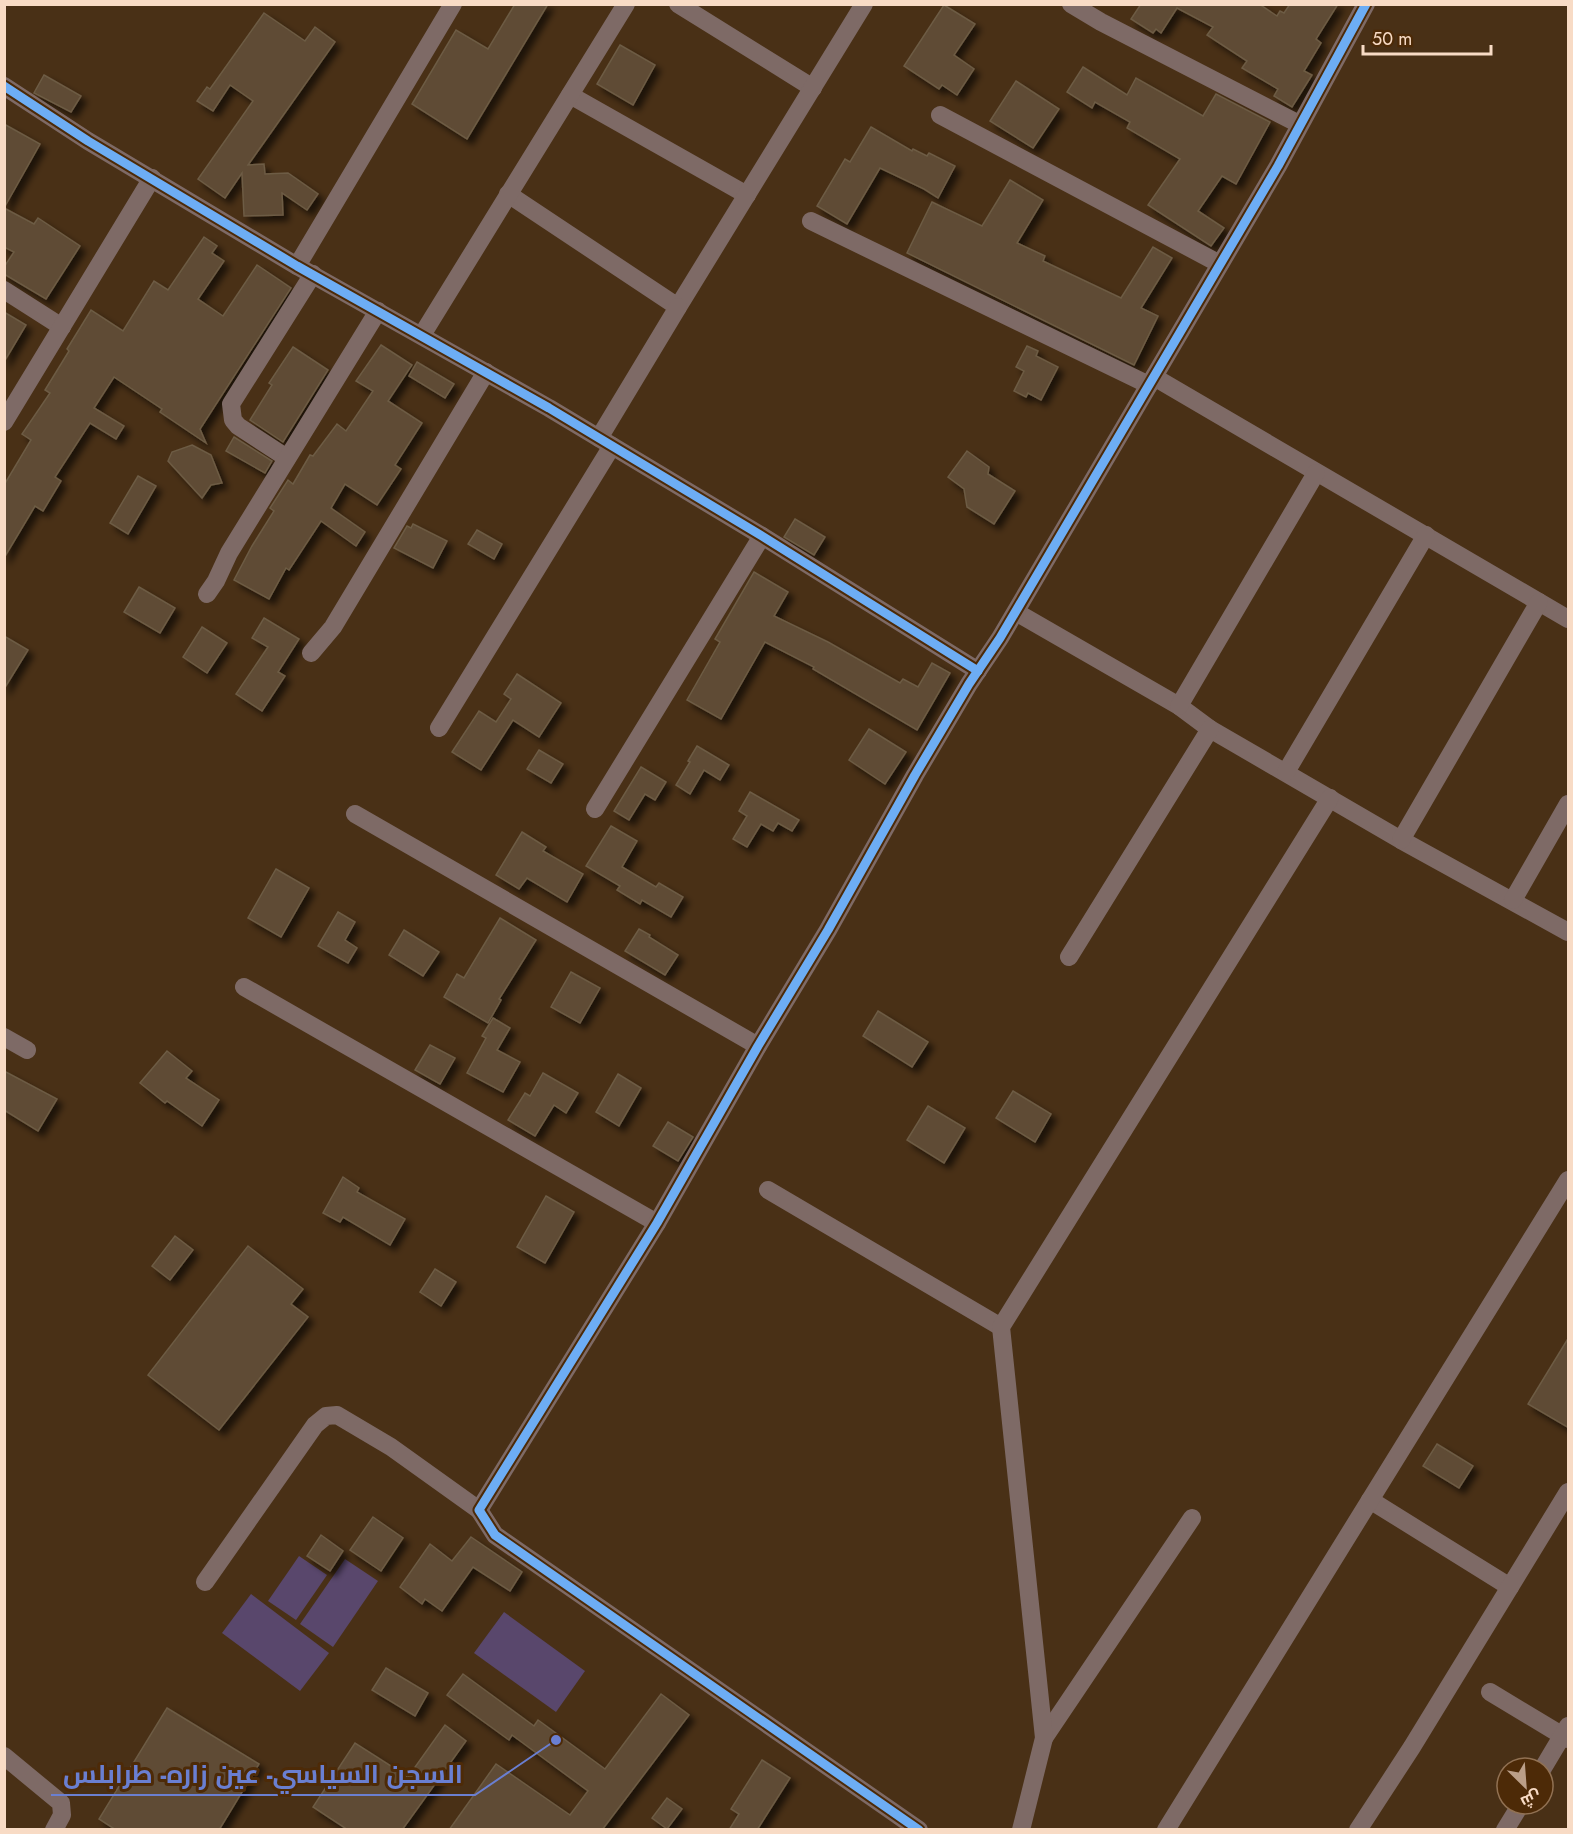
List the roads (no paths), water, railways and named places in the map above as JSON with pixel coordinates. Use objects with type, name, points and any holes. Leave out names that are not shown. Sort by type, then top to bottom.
[{"type":"street","points":[[286,458],[238,426],[232,420],[231,404],[453,4]]},
{"type":"street","points":[[422,334],[626,4]]},
{"type":"street","points":[[678,4],[813,88]]},
{"type":"street","points":[[439,728],[606,442],[678,307],[864,4]]},
{"type":"street","points":[[1071,4],[1101,22],[1299,124]]},
{"type":"street","points":[[479,1510],[657,1223],[758,1046],[828,930],[915,775],[1016,612],[1278,165],[1366,4]]},
{"type":"street","points":[[4,86],[88,141],[305,270],[422,334],[606,442],[978,671]]},
{"type":"street","points":[[570,95],[747,195]]},
{"type":"street","points":[[940,115],[1220,264]]},
{"type":"street","points":[[4,422],[152,178]]},
{"type":"street","points":[[508,194],[678,307]]},
{"type":"street","points":[[811,221],[1151,381],[1316,472],[1569,619]]},
{"type":"street","points":[[4,290],[62,327]]},
{"type":"street","points":[[207,594],[286,458],[378,311]]},
{"type":"street","points":[[311,653],[333,627],[486,372]]},
{"type":"street","points":[[1179,706],[1316,472]]},
{"type":"street","points":[[1286,772],[1426,535]]},
{"type":"street","points":[[596,809],[762,536]]},
{"type":"street","points":[[1401,840],[1539,602]]},
{"type":"street","points":[[1016,612],[1179,706],[1210,729],[1401,840],[1569,932]]},
{"type":"street","points":[[1069,957],[1210,729]]},
{"type":"street","points":[[1022,1830],[1044,1738],[1001,1327],[1330,798]]},
{"type":"street","points":[[1513,900],[1569,804]]},
{"type":"street","points":[[355,814],[758,1046]]},
{"type":"street","points":[[244,987],[657,1223]]},
{"type":"street","points":[[4,1037],[27,1050]]},
{"type":"street","points":[[1166,1830],[1569,1180]]},
{"type":"street","points":[[768,1190],[1001,1327]]},
{"type":"street","points":[[205,1582],[315,1425],[326,1416],[337,1414],[391,1447],[479,1510],[495,1535],[919,1830]]},
{"type":"street","points":[[1358,1830],[1412,1747],[1569,1492]]},
{"type":"street","points":[[1370,1500],[1510,1587]]},
{"type":"street","points":[[1044,1738],[1192,1518]]},
{"type":"street","points":[[1490,1692],[1567,1734],[1551,1756]]},
{"type":"street","points":[[4,1756],[61,1803],[62,1815],[54,1830]]},
{"type":"street","points":[[1505,1830],[1514,1816]]},
{"type":"place","name":"السجن السياسي- عين زاره- طرابلس","points":[[556,1740]]}]
